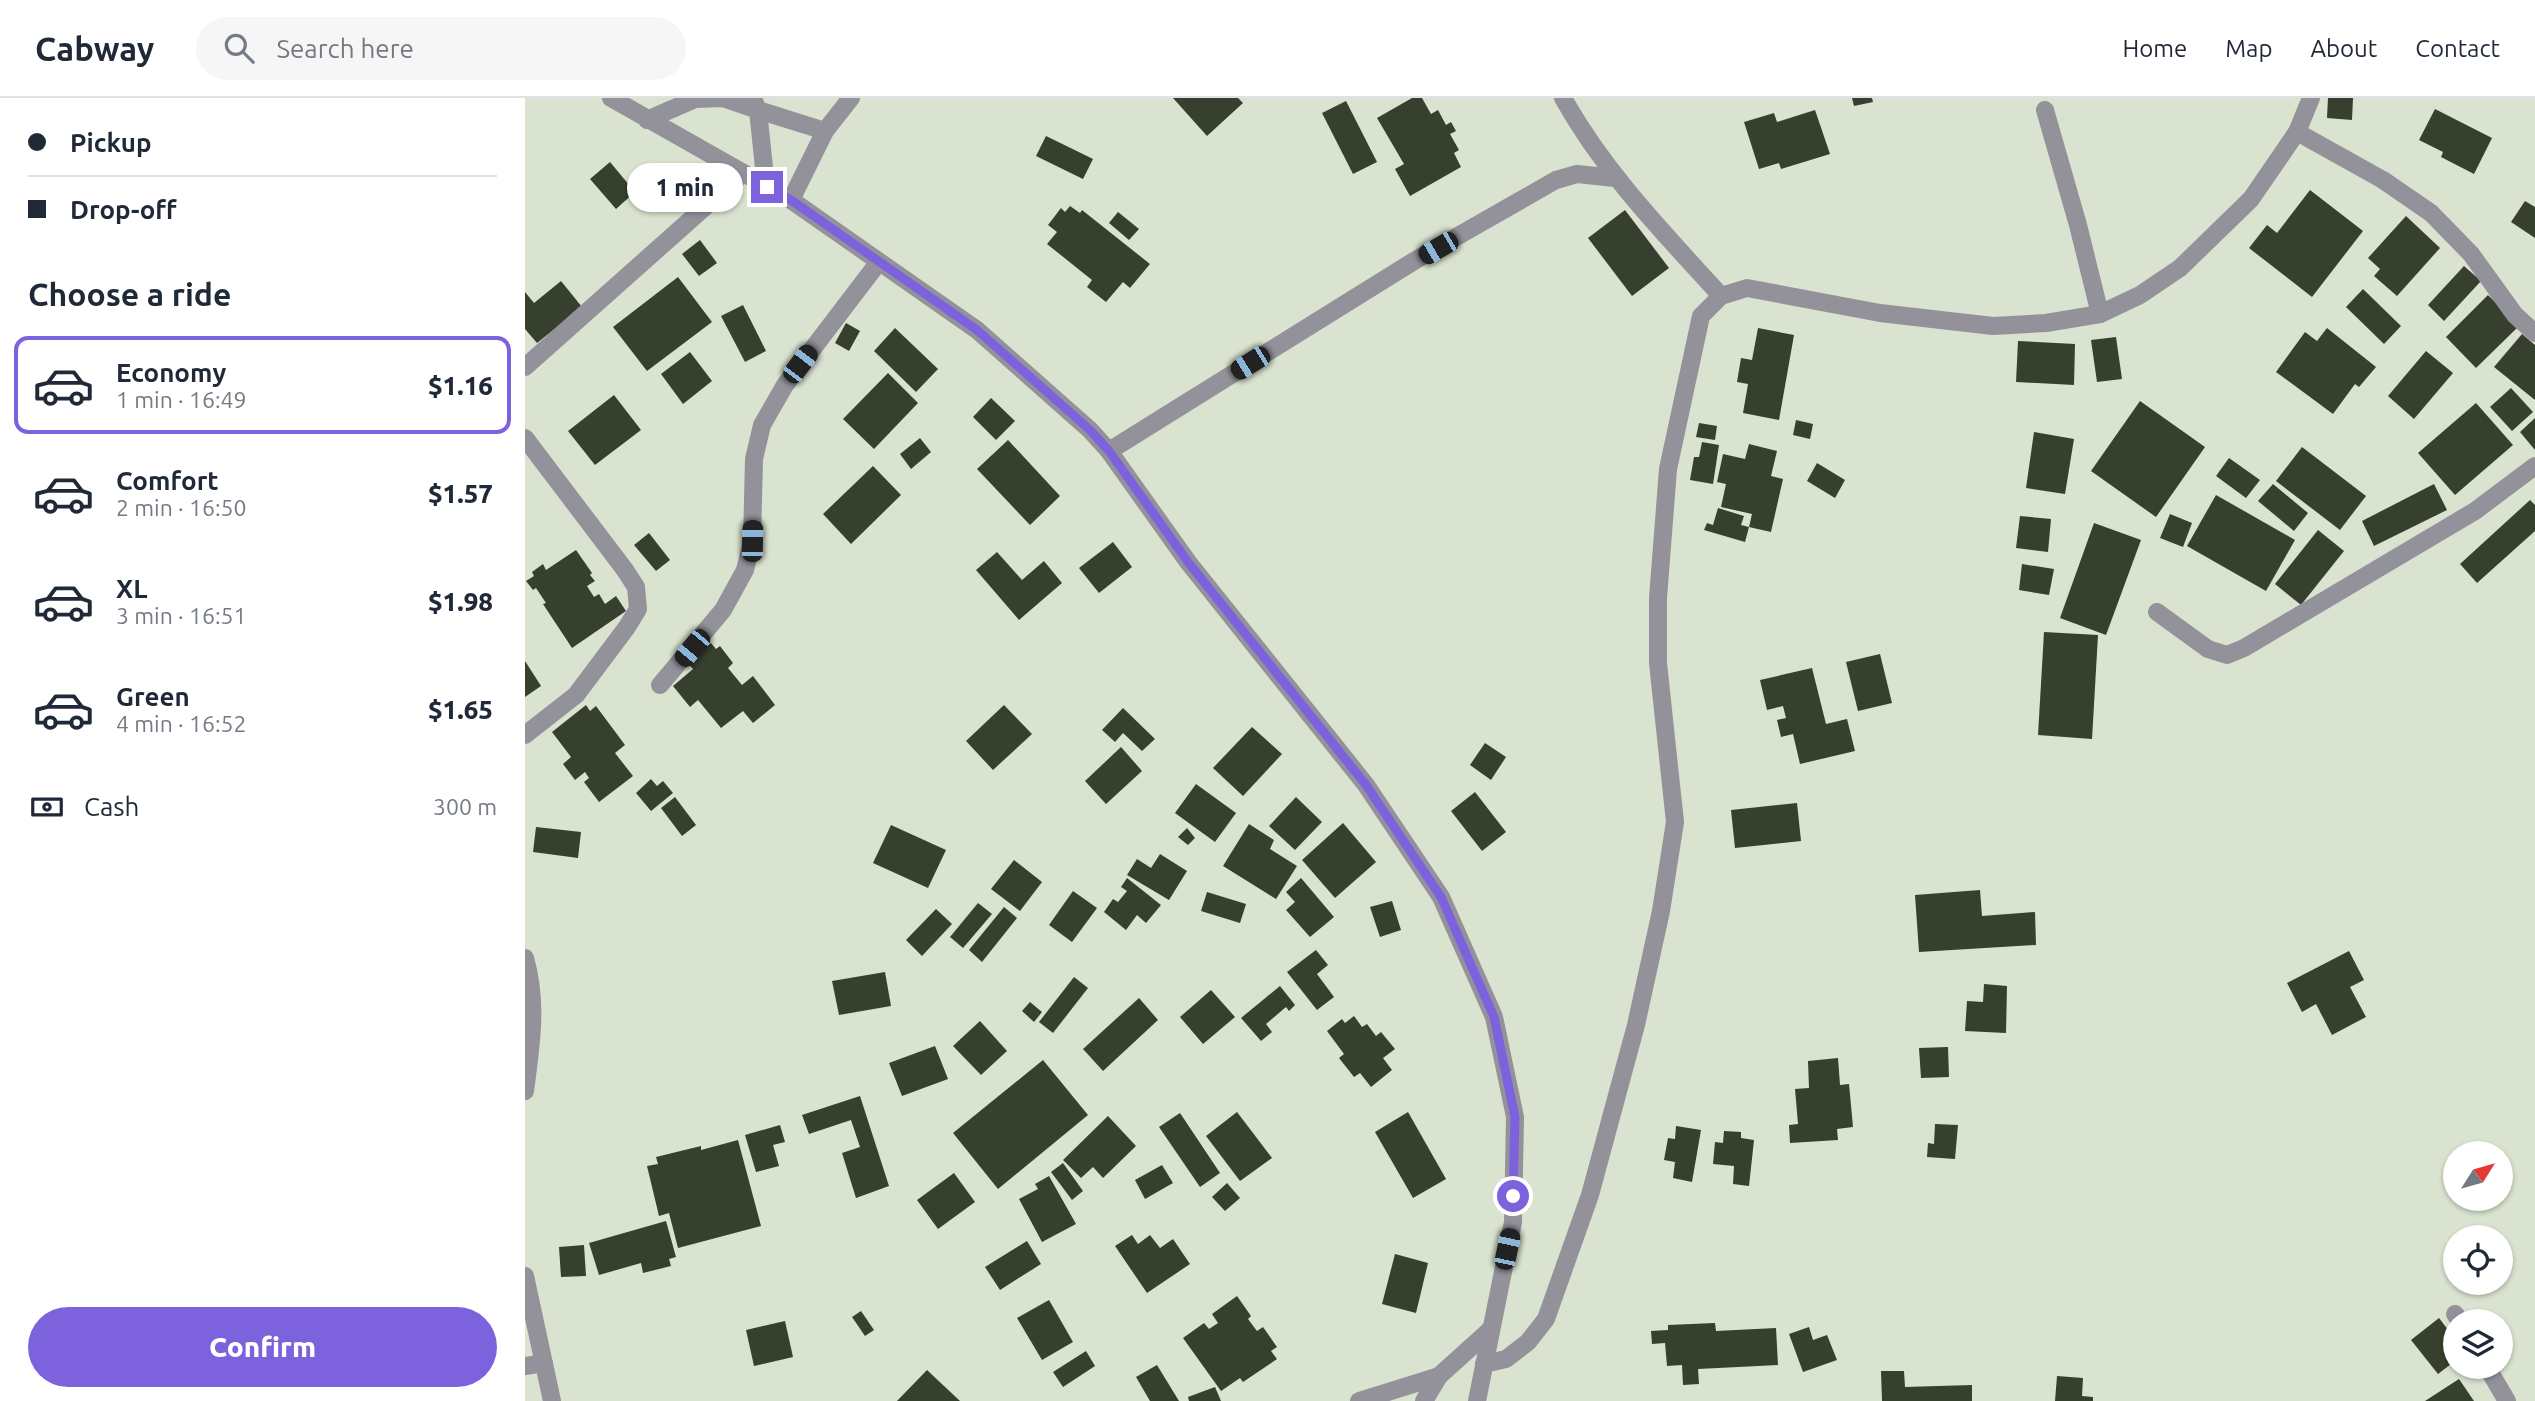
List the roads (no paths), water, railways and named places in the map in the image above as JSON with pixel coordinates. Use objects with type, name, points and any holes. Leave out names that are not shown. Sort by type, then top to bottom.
[{"type":"street","points":[[611,98],[791,200],[977,330],[1051,394],[1109,451],[1188,562],[1366,785],[1441,897],[1494,1017],[1515,1117],[1513,1222],[1477,1401]]},
{"type":"street","points":[[647,120],[695,100],[723,98],[755,104],[825,131]]},
{"type":"street","points":[[791,200],[825,131],[851,98]]},
{"type":"street","points":[[1563,98],[1585,138],[1615,178],[1721,296]]},
{"type":"street","points":[[1484,1364],[1506,1359],[1513,1354],[1528,1342],[1546,1319],[1590,1195],[1639,1013],[1661,911],[1675,822],[1658,663],[1658,598],[1668,469],[1701,316],[1721,296],[1747,288],[1879,313],[1993,326],[2046,323],[2100,314],[2140,295],[2180,268],[2251,200],[2297,132],[2311,98]]},
{"type":"street","points":[[755,104],[767,187]]},
{"type":"street","points":[[2045,110],[2100,314]]},
{"type":"street","points":[[2297,132],[2383,180],[2431,213],[2471,254],[2515,314],[2535,333]]},
{"type":"street","points":[[525,367],[742,174]]},
{"type":"street","points":[[1109,451],[1414,261],[1556,180],[1577,174],[1615,178]]},
{"type":"street","points":[[660,685],[723,610],[745,570],[752,541],[754,459],[762,425],[785,385],[878,262]]},
{"type":"street","points":[[525,438],[625,570],[636,587],[638,609],[596,671],[576,695],[525,735]]},
{"type":"street","points":[[2157,611],[2208,649],[2227,655],[2244,648],[2475,511],[2535,466]]},
{"type":"street","points":[[525,958],[532,982],[534,1021],[525,1091]]},
{"type":"street","points":[[525,1276],[552,1401]]},
{"type":"street","points":[[1424,1401],[1439,1376],[1490,1329]]},
{"type":"street","points":[[525,1366],[544,1363]]},
{"type":"street","points":[[1359,1401],[1439,1376]]},
{"type":"street","points":[[2494,1379],[2507,1401]]}]
